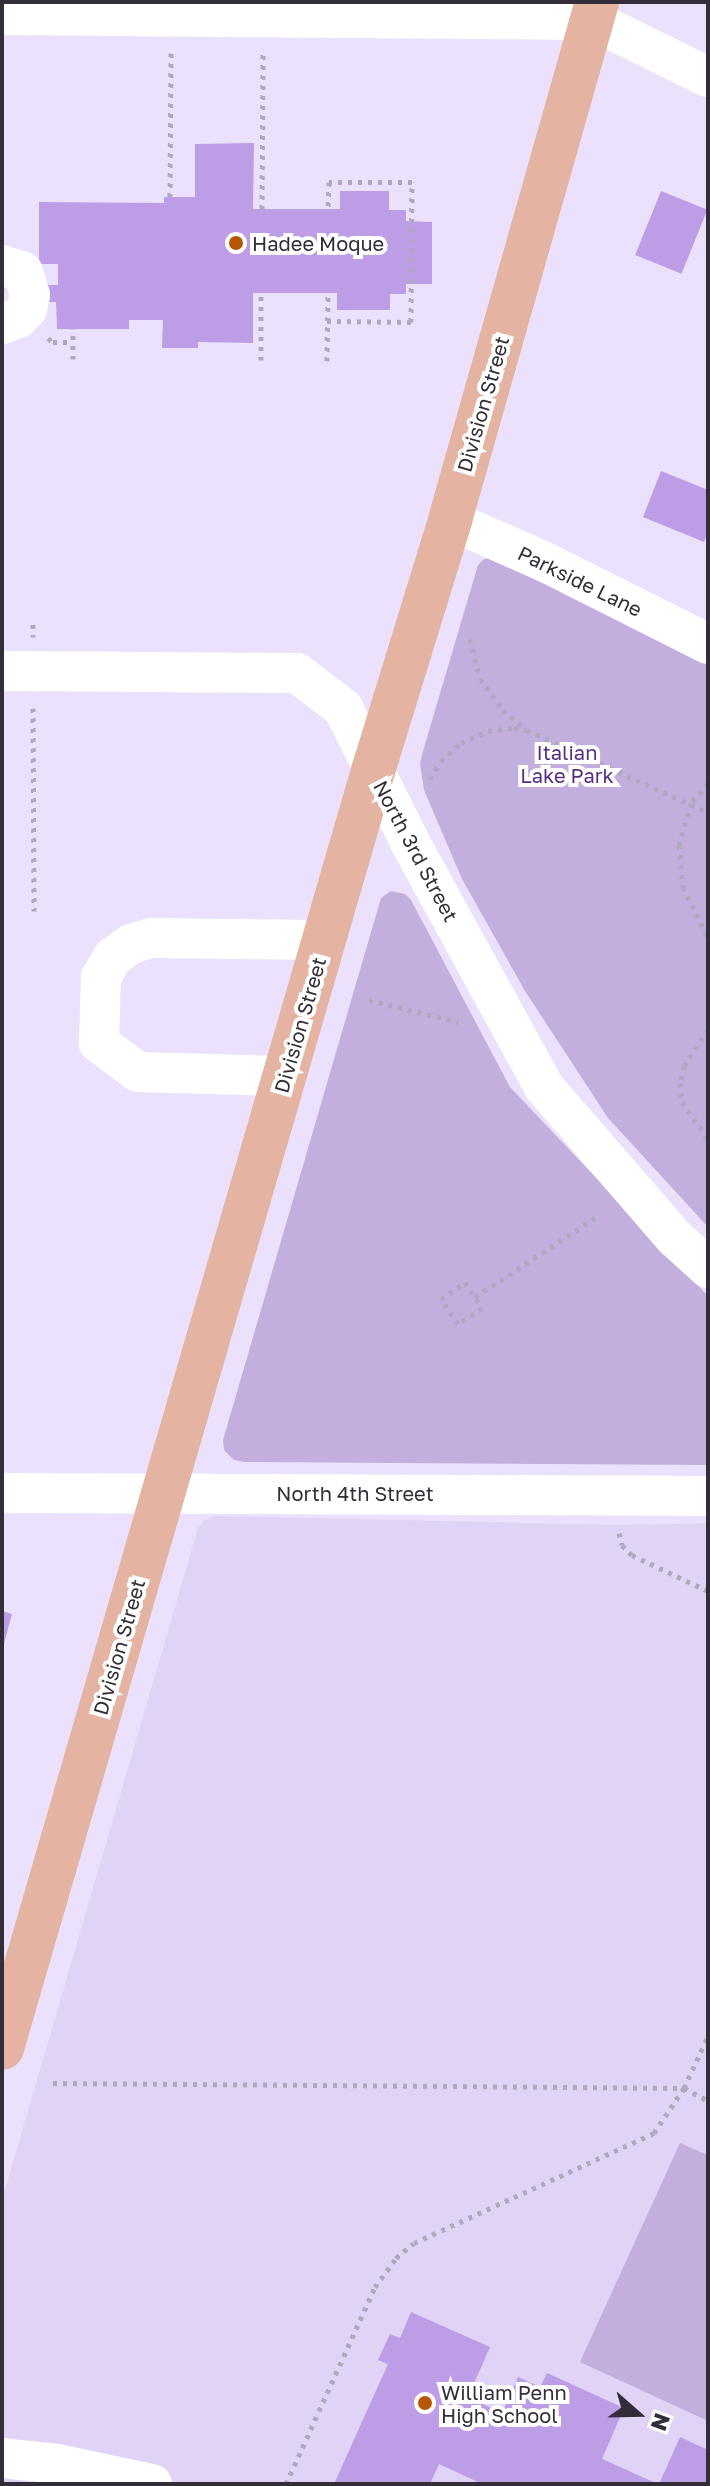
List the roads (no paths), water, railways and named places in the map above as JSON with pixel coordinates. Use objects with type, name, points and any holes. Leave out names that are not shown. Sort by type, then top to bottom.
[{"type":"main road","name":"Division Street","points":[[2,2048],[373,771],[450,520],[594,11]]},
{"type":"street","points":[[2,15],[594,11],[708,77]]},
{"type":"street","points":[[2,265],[23,272],[30,295],[27,309],[18,318],[2,324]]},
{"type":"street","name":"Parkside Lane","points":[[450,520],[547,563],[708,644]]},
{"type":"street","name":"North 3rd Street","points":[[2,671],[297,673],[343,708],[373,771],[544,1087],[675,1238],[708,1268]]},
{"type":"street","points":[[285,1076],[138,1072],[99,1043],[101,977],[113,957],[131,944],[151,938],[324,940]]},
{"type":"street","name":"North 4th Street","points":[[2,1493],[708,1496]]},
{"type":"street","points":[[2,2458],[58,2464],[152,2484]]},
{"type":"place","name":"Hadee Moque","points":[[236,243]]},
{"type":"place","name":"William Penn High School","points":[[425,2403]]},
{"type":"park label","name":"Italian Lake Park","points":[[567,764]]}]
